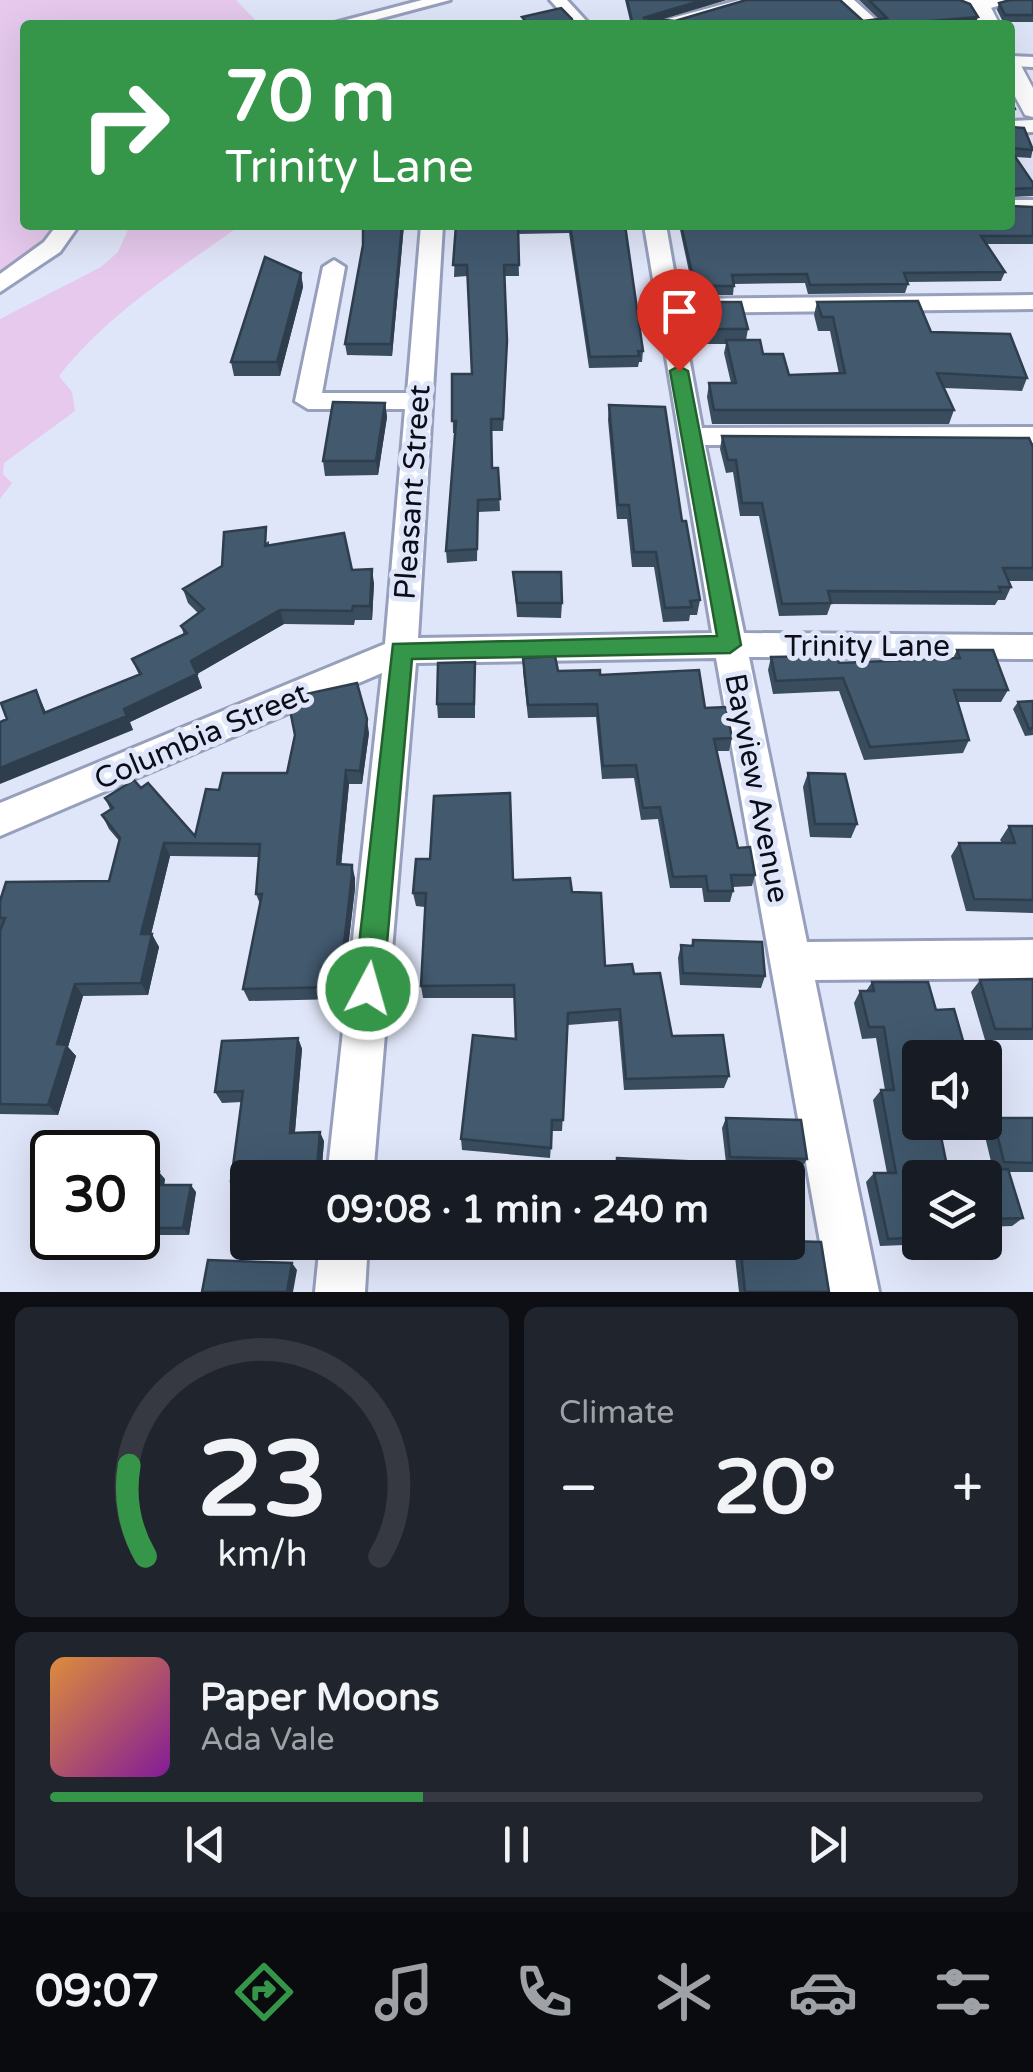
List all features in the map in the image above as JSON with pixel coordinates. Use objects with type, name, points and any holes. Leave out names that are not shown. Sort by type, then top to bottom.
[{"type":"street","points":[[356,20],[442,0]]},
{"type":"street","points":[[558,0],[577,20]]},
{"type":"street","points":[[675,20],[760,0]]},
{"type":"street","points":[[844,0],[868,20]]},
{"type":"street","points":[[957,0],[1011,0]]},
{"type":"street","points":[[1015,73],[1033,110]]},
{"type":"street","points":[[0,285],[52,247],[64,230]]},
{"type":"street","name":"Pleasant Street","points":[[352,1160],[401,650],[432,230]]},
{"type":"street","name":"Bayview Avenue","points":[[655,230],[690,437],[854,1292]]},
{"type":"street","points":[[334,266],[308,400],[418,401]]},
{"type":"street","points":[[668,306],[1033,302]]},
{"type":"street","points":[[690,437],[1033,434]]},
{"type":"street","name":"Trinity Lane","points":[[401,650],[730,645],[1033,648]]},
{"type":"street","name":"Columbia Street","points":[[0,821],[401,650]]},
{"type":"street","points":[[791,961],[1033,959]]},
{"type":"street","points":[[340,1292],[343,1260]]},
{"type":"shaded area","points":[[0,0],[236,0],[255,20],[20,20],[20,230],[68,230],[0,274]]},
{"type":"shaded area","points":[[128,230],[234,230],[144,294],[78,353],[59,376],[72,392],[75,411],[4,463],[3,474],[12,483],[0,499],[0,319],[101,267],[118,252]]},
{"type":"building","points":[[627,0],[703,0],[643,18],[664,20],[632,20]]},
{"type":"building","points":[[746,0],[840,0],[862,20],[678,20]]},
{"type":"building","points":[[869,0],[960,0],[970,4],[978,17],[871,20],[887,18]]},
{"type":"building","points":[[1033,0],[1033,15],[1005,15],[999,3]]},
{"type":"building","points":[[561,8],[572,20],[525,20],[522,17]]},
{"type":"building","points":[[1015,127],[1024,128],[1033,150],[1015,148]]},
{"type":"building","points":[[1015,156],[1033,183],[1033,188],[1015,189]]},
{"type":"building","points":[[1015,206],[1033,207],[1033,236],[981,236],[1005,272],[904,273],[908,284],[810,285],[807,274],[732,275],[734,286],[695,286],[682,230],[1015,230]]},
{"type":"building","points":[[363,230],[402,230],[391,344],[345,344]]},
{"type":"building","points":[[456,230],[518,230],[519,265],[504,265],[507,341],[503,419],[491,419],[492,468],[498,468],[500,499],[478,500],[477,549],[446,551],[456,421],[452,421],[452,374],[472,374],[467,265],[453,265]]},
{"type":"building","points":[[571,230],[626,230],[643,351],[638,351],[639,356],[590,357]]},
{"type":"building","points":[[265,257],[301,273],[277,362],[231,362]]},
{"type":"building","points":[[918,301],[931,332],[1010,334],[1027,378],[937,373],[954,410],[714,410],[709,383],[736,383],[726,340],[760,340],[763,354],[783,354],[789,375],[845,373],[833,317],[822,317],[817,302]]},
{"type":"building","points":[[700,302],[741,302],[748,329],[707,329]]},
{"type":"building","points":[[333,402],[385,403],[376,461],[323,461]]},
{"type":"building","points":[[609,405],[665,407],[682,521],[686,521],[700,600],[690,601],[692,607],[665,608],[656,552],[634,552],[629,505],[618,505]]},
{"type":"building","points":[[722,436],[1029,438],[1033,447],[1033,568],[1003,568],[1011,587],[999,587],[1001,592],[828,591],[831,603],[782,604],[762,503],[742,503],[736,460],[728,460]]},
{"type":"building","points":[[266,527],[265,546],[344,533],[352,570],[372,569],[370,606],[353,606],[352,611],[280,610],[191,661],[197,674],[124,709],[127,716],[0,768],[0,722],[7,719],[1,703],[36,690],[44,713],[141,674],[132,659],[187,633],[181,626],[204,609],[183,589],[222,566],[224,532]]},
{"type":"building","points":[[513,572],[561,572],[562,603],[517,603]]},
{"type":"building","points":[[957,650],[993,650],[1008,690],[954,690],[969,740],[870,747],[843,678],[776,681],[771,657],[837,656],[839,663],[960,658]]},
{"type":"building","points":[[555,656],[558,671],[600,670],[600,675],[699,670],[705,708],[726,707],[732,738],[714,739],[738,848],[750,847],[755,875],[731,875],[733,891],[708,891],[706,876],[673,877],[660,807],[643,808],[636,765],[603,766],[597,704],[528,705],[523,658]]},
{"type":"building","points":[[475,662],[474,704],[437,704],[438,663]]},
{"type":"building","points":[[357,683],[367,719],[360,771],[346,770],[337,864],[352,865],[352,875],[339,987],[243,989],[262,894],[256,894],[260,844],[164,843],[141,934],[152,934],[141,983],[75,984],[57,1044],[67,1045],[48,1105],[0,1104],[0,931],[5,918],[0,918],[0,901],[6,882],[109,881],[120,838],[102,815],[113,808],[105,798],[134,780],[141,788],[148,783],[195,836],[206,789],[219,790],[223,773],[287,773],[295,735],[289,705],[305,701],[306,694]]},
{"type":"building","points":[[1033,701],[1033,728],[1029,729],[1018,702]]},
{"type":"building","points":[[808,773],[845,774],[857,824],[815,824]]},
{"type":"building","points":[[510,793],[513,880],[570,878],[572,892],[601,893],[605,966],[632,964],[634,974],[660,973],[672,1036],[723,1035],[729,1076],[626,1079],[620,1009],[568,1013],[563,1120],[552,1120],[551,1148],[461,1139],[473,1035],[516,1039],[514,985],[421,986],[426,893],[413,893],[416,859],[430,859],[434,796]]},
{"type":"building","points":[[1009,826],[1033,826],[1033,900],[974,899],[959,843],[1015,843]]},
{"type":"building","points":[[693,940],[762,942],[765,976],[683,973],[681,945],[693,946]]},
{"type":"building","points":[[1033,979],[1033,1029],[995,1029],[980,980]]},
{"type":"building","points":[[872,982],[928,982],[936,1010],[954,1009],[963,1040],[902,1040],[902,1140],[942,1140],[946,1160],[902,1160],[902,1238],[888,1239],[874,1173],[896,1173],[881,1090],[894,1090],[884,1027],[869,1027],[860,991],[874,991]]},
{"type":"building","points":[[298,1038],[290,1133],[320,1132],[318,1160],[234,1160],[243,1091],[215,1092],[222,1041]]},
{"type":"building","points":[[726,1118],[801,1120],[807,1159],[730,1157]]},
{"type":"building","points":[[1002,1118],[1033,1118],[1033,1163],[1004,1162],[998,1140],[1002,1140]]},
{"type":"building","points":[[1002,1169],[1008,1169],[1023,1218],[1002,1219]]},
{"type":"building","points":[[160,1185],[191,1185],[183,1228],[160,1228]]},
{"type":"building","points":[[805,1242],[821,1242],[829,1292],[745,1292],[742,1260],[805,1260]]},
{"type":"building","points":[[208,1260],[292,1263],[287,1292],[202,1292]]},
{"type":"route","points":[[368,989],[401,650],[730,645],[679,371]]}]
